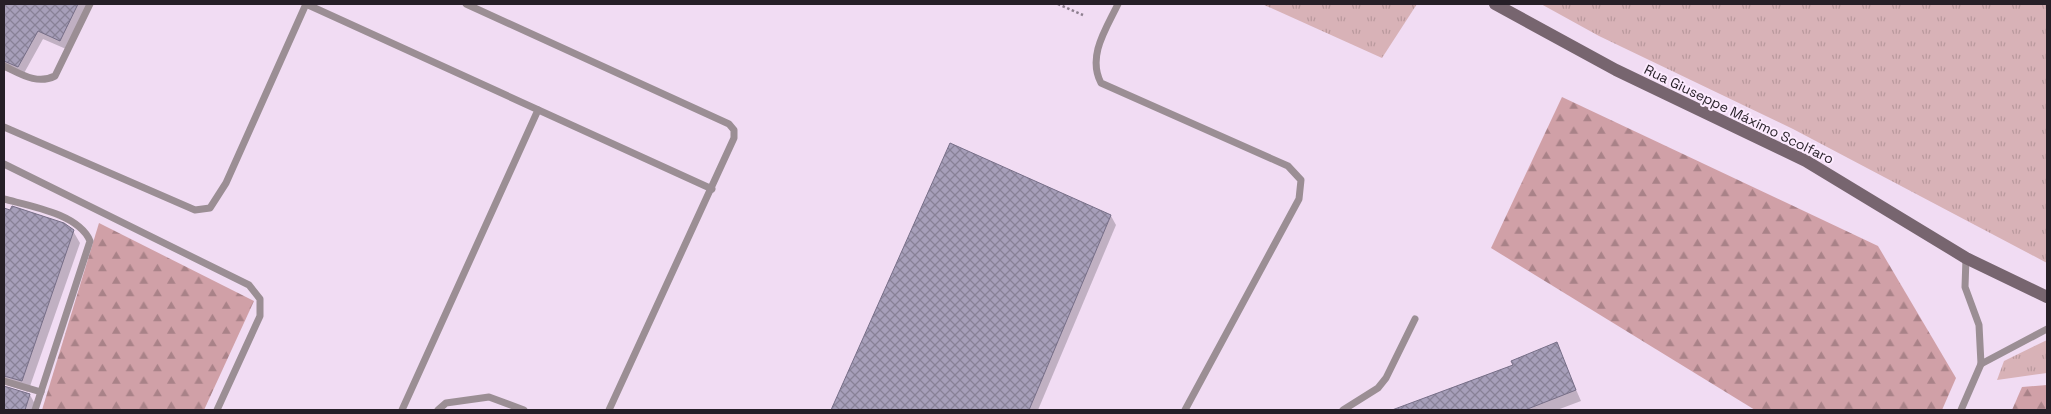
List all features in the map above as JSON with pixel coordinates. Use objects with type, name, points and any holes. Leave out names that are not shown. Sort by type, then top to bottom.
[{"type":"main road","name":"Rua Giuseppe Máximo Scolfaro","points":[[1495,4],[1616,70],[1806,161],[1966,258],[2047,297]]},
{"type":"lane","points":[[4,66],[37,81],[47,80],[55,76],[90,4]]},
{"type":"lane","points":[[4,127],[196,210],[210,208],[226,184],[305,4],[712,189]]},
{"type":"lane","points":[[466,4],[729,124],[734,130],[734,138],[712,189],[609,410]]},
{"type":"lane","points":[[1118,4],[1097,50],[1095,70],[1101,83],[1288,166],[1301,180],[1299,199],[1185,410]]},
{"type":"lane","points":[[402,410],[538,110]]},
{"type":"lane","points":[[4,164],[249,285],[260,299],[260,316],[217,410]]},
{"type":"lane","points":[[4,199],[46,210],[78,225],[86,232],[90,241],[35,410]]},
{"type":"lane","points":[[1961,410],[1981,364],[1979,325],[1965,287],[1966,258]]},
{"type":"lane","points":[[1343,410],[1378,388],[1386,378],[1415,319]]},
{"type":"lane","points":[[1981,364],[2047,329]]},
{"type":"lane","points":[[4,381],[40,392]]},
{"type":"lane","points":[[438,410],[446,403],[489,397],[524,410]]},
{"type":"path","points":[[1058,4],[1083,15]]},
{"type":"green space","points":[[1262,4],[1417,4],[1382,58]]},
{"type":"green space","points":[[1541,4],[2047,4],[2047,263],[1793,129],[1599,36]]},
{"type":"green space","points":[[1562,97],[1878,246],[1956,378],[1942,410],[1755,410],[1491,248]]},
{"type":"green space","points":[[99,223],[254,301],[204,410],[42,410]]},
{"type":"green space","points":[[2047,340],[2047,373],[1997,380],[2004,361]]},
{"type":"green space","points":[[2047,385],[2047,410],[2012,410],[2022,387]]},
{"type":"building","points":[[4,4],[78,4],[60,41],[38,31],[18,67],[4,61]]},
{"type":"building","points":[[950,143],[1111,215],[1029,410],[831,410]]},
{"type":"building","points":[[12,206],[64,223],[74,230],[22,381],[4,376],[4,208],[10,210]]},
{"type":"building","points":[[1557,342],[1576,390],[1525,410],[1392,410],[1513,365],[1511,361]]},
{"type":"building","points":[[4,386],[30,394],[25,410],[4,410]]}]
